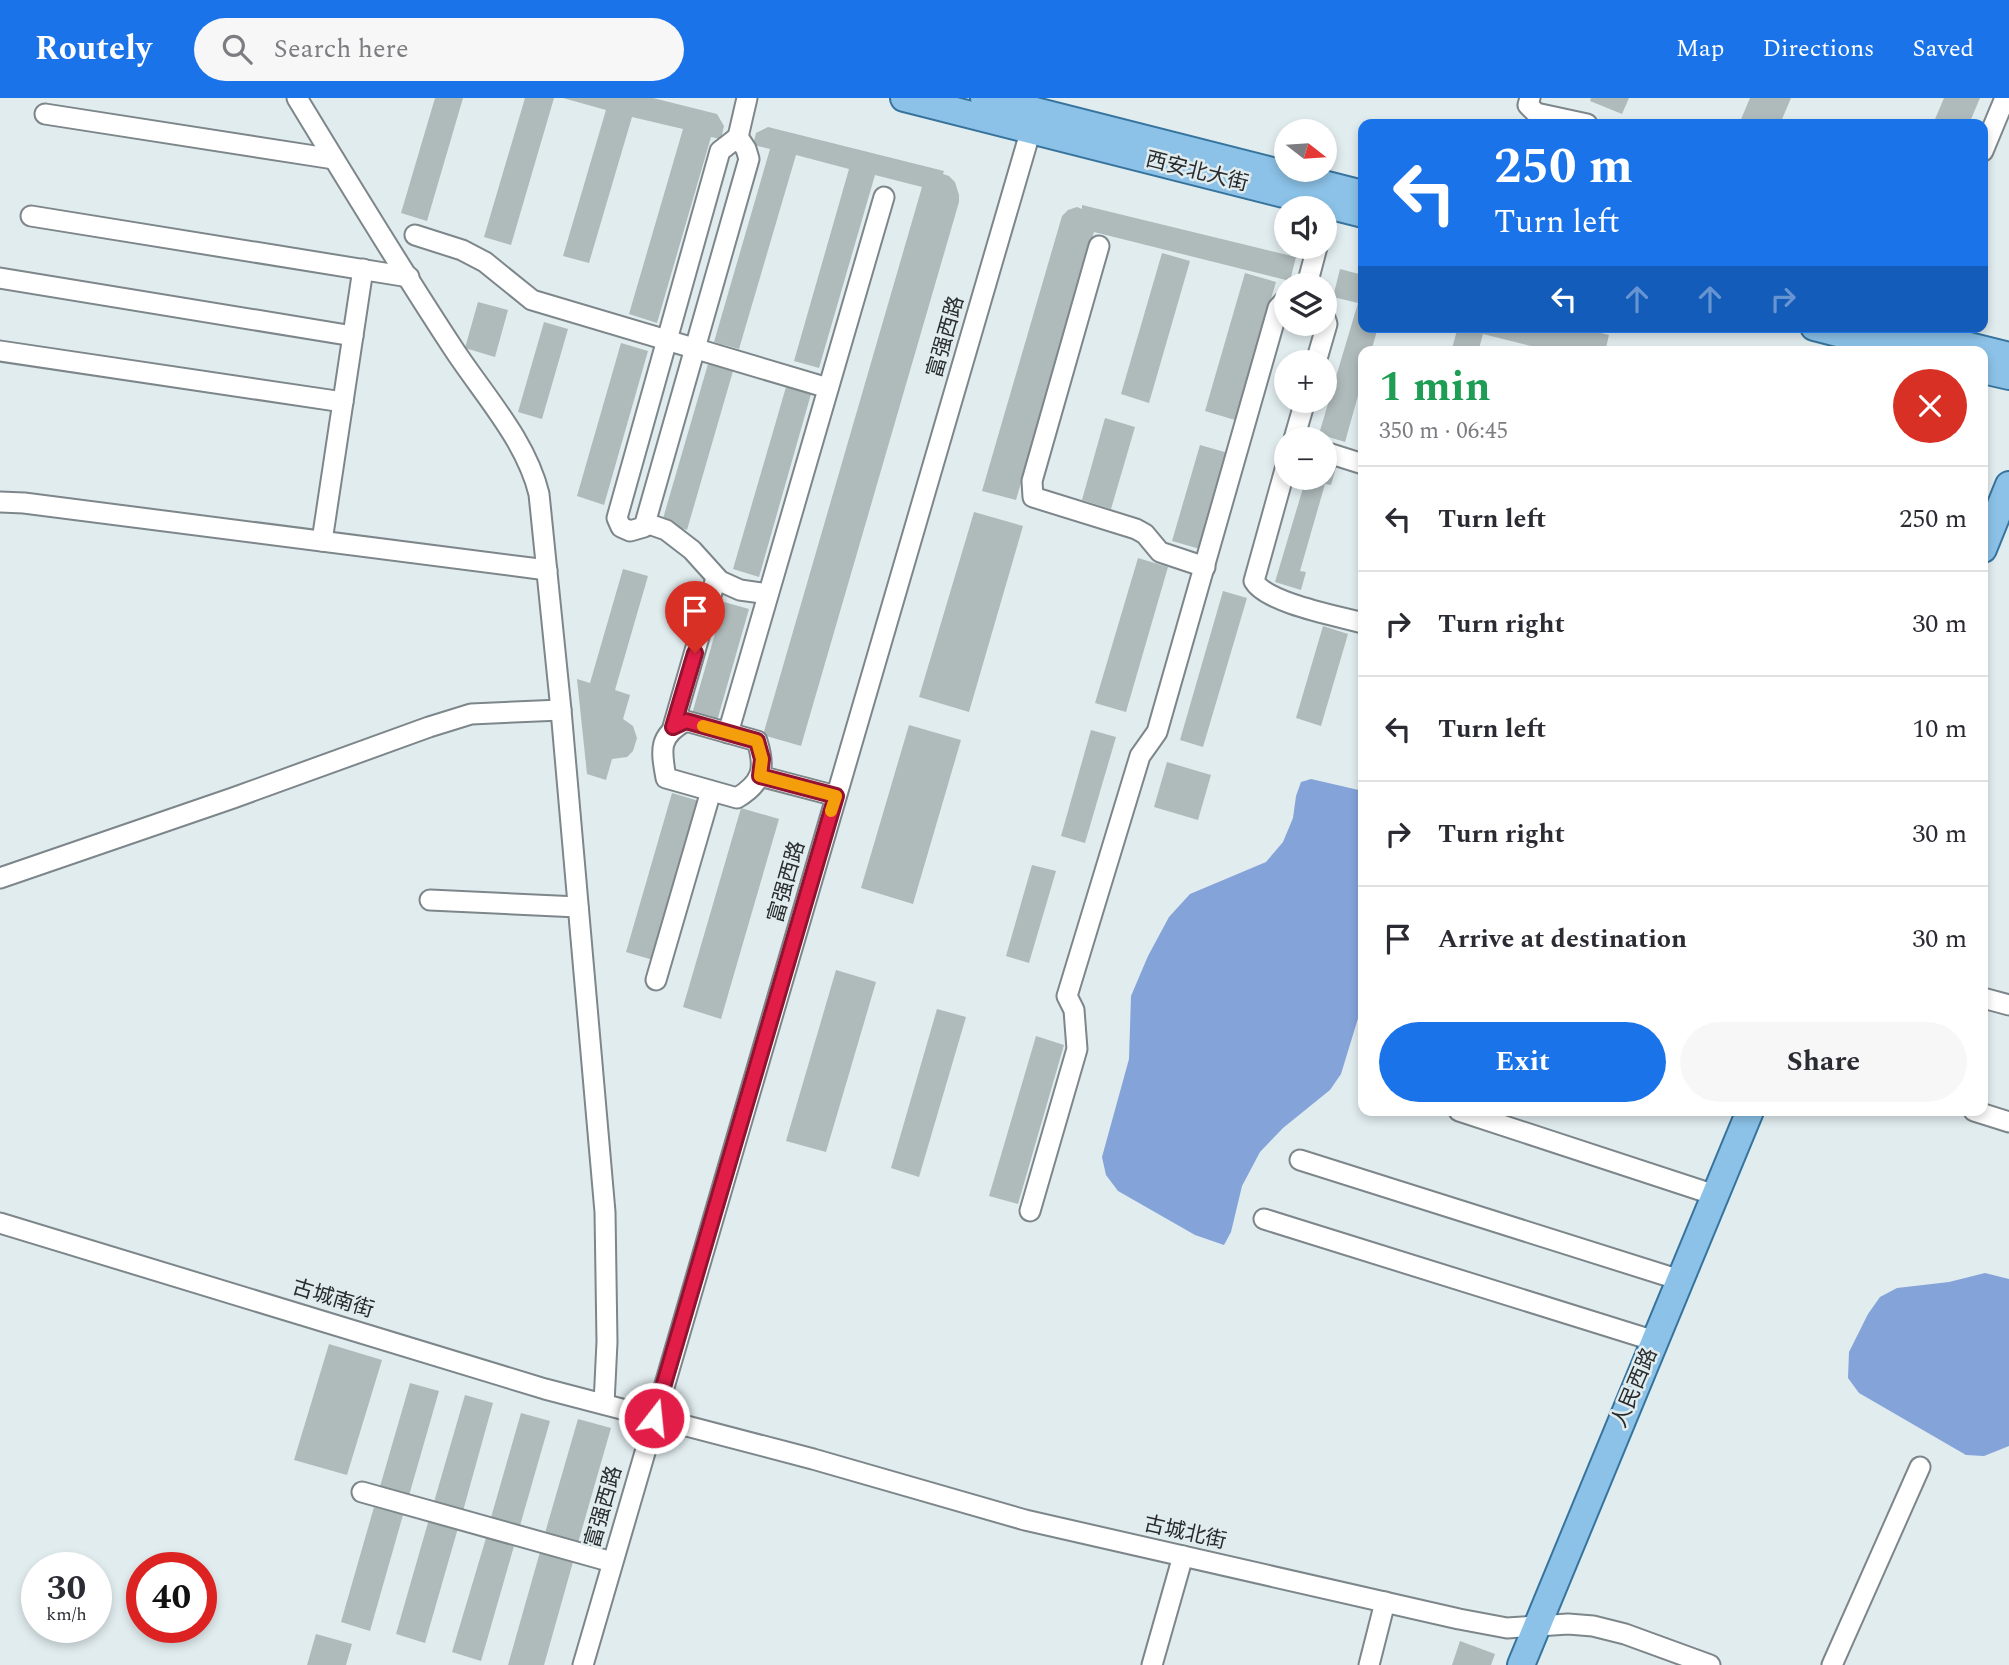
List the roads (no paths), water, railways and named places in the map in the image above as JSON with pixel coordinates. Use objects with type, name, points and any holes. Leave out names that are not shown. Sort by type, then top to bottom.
[{"type":"main road","points":[[904,98],[1028,112]]},
{"type":"main road","points":[[984,98],[1028,112]]},
{"type":"main road","name":"西安北大街","points":[[1028,112],[1358,193]]},
{"type":"main road","name":"西安北大街","points":[[1028,112],[1278,196]]},
{"type":"main road","name":"西安北大街","points":[[1337,213],[1358,214]]},
{"type":"main road","points":[[1837,333],[1888,346]]},
{"type":"main road","points":[[1917,333],[1969,346]]},
{"type":"main road","points":[[1988,351],[2009,356]]},
{"type":"main road","points":[[1988,371],[2009,376]]},
{"type":"main road","points":[[1988,537],[2009,485]]},
{"type":"main road","name":"人民西路","points":[[1521,1665],[1748,1116]]},
{"type":"street","points":[[297,98],[452,347],[524,453],[534,474],[539,494],[561,710],[605,1212],[607,1342],[604,1404]]},
{"type":"street","points":[[738,137],[749,159],[646,523],[644,527],[630,531],[621,527],[617,518],[720,151],[738,137],[747,98]]},
{"type":"street","points":[[1530,98],[1528,105],[1536,113],[1564,119]]},
{"type":"street","points":[[1988,139],[2005,98]]},
{"type":"street","name":"富强西路","points":[[583,1665],[836,796],[1028,112]]},
{"type":"street","points":[[46,114],[334,159]]},
{"type":"street","points":[[728,733],[884,197]]},
{"type":"street","points":[[31,216],[409,277]]},
{"type":"street","points":[[415,235],[462,250],[485,262],[532,300],[828,388]]},
{"type":"street","points":[[1100,246],[1031,481],[1033,497],[1136,529],[1145,534],[1160,552],[1205,567]]},
{"type":"street","points":[[322,541],[363,269]]},
{"type":"street","points":[[0,278],[353,336]]},
{"type":"street","points":[[1030,1211],[1077,1049],[1074,1010],[1066,996],[1140,756],[1157,732],[1274,322]]},
{"type":"street","points":[[0,351],[343,402]]},
{"type":"street","points":[[1337,456],[1358,462]]},
{"type":"street","points":[[1279,490],[1254,580],[1257,587],[1278,598],[1358,622]]},
{"type":"street","points":[[0,502],[547,570]]},
{"type":"street","points":[[646,523],[666,530],[692,550],[716,578],[740,590],[768,594]]},
{"type":"street","points":[[673,727],[686,721],[757,741],[762,759],[760,776],[754,788],[737,798],[666,778],[662,746],[673,727],[716,578]]},
{"type":"street","points":[[0,878],[471,714],[561,710]]},
{"type":"street","points":[[760,776],[836,796]]},
{"type":"street","points":[[656,980],[711,791]]},
{"type":"street","points":[[430,900],[578,907]]},
{"type":"street","points":[[1988,999],[2009,1005]]},
{"type":"street","points":[[1988,1115],[2009,1122]]},
{"type":"street","points":[[1474,1116],[1715,1195]]},
{"type":"street","points":[[1300,1160],[1680,1280]]},
{"type":"street","points":[[1264,1219],[1655,1340]]},
{"type":"street","name":"古城南街","points":[[0,1223],[545,1389],[654,1418]]},
{"type":"street","name":"古城北街","points":[[654,1418],[813,1459],[1026,1520],[1507,1628],[1568,1624],[1593,1626],[1625,1634],[1710,1665]]},
{"type":"street","points":[[1832,1665],[1920,1467]]},
{"type":"street","points":[[362,1492],[612,1562]]},
{"type":"street","points":[[1152,1665],[1183,1556]]},
{"type":"street","points":[[1369,1665],[1384,1602]]},
{"type":"water","points":[[1311,779],[1358,790],[1358,1018],[1341,1074],[1330,1090],[1283,1128],[1260,1152],[1242,1186],[1231,1232],[1224,1245],[1195,1235],[1118,1191],[1106,1175],[1102,1157],[1129,1059],[1131,996],[1148,956],[1169,917],[1190,894],[1266,862],[1283,842],[1293,818],[1301,782]]},
{"type":"water","points":[[1985,1273],[2009,1279],[2009,1446],[1984,1456],[1966,1455],[1859,1393],[1848,1378],[1849,1352],[1868,1314],[1880,1297],[1897,1288],[1949,1282]]}]
